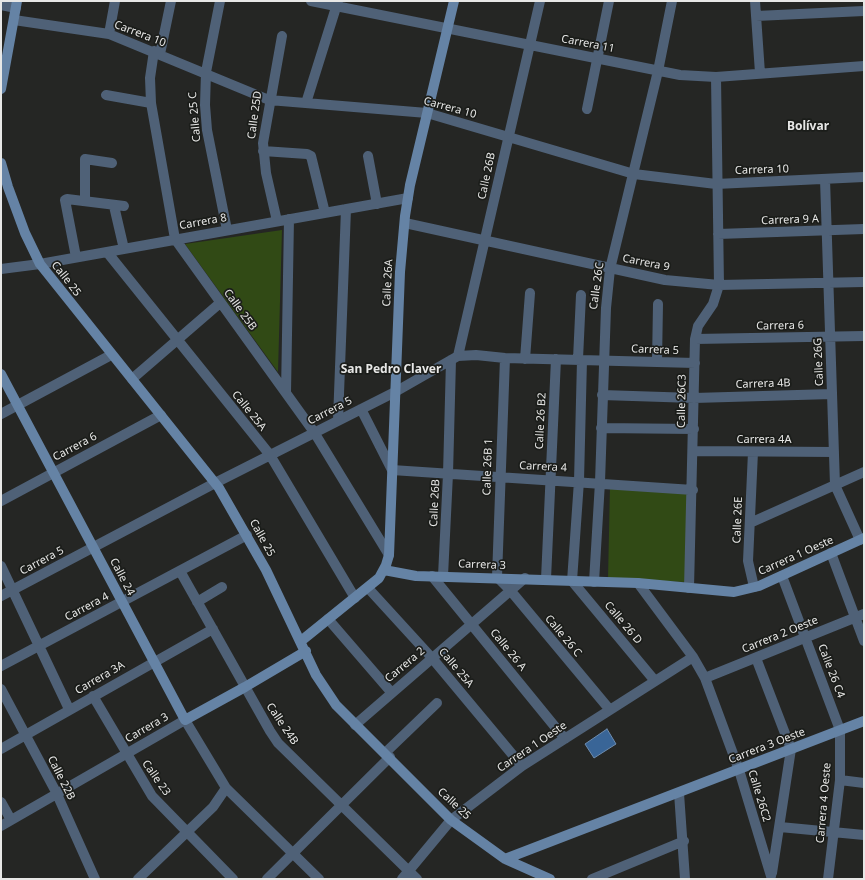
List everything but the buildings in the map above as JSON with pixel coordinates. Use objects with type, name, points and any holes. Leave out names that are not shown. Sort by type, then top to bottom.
[{"type":"street","points":[[109,34],[116,1]]},
{"type":"street","name":"Calle 25B","points":[[171,1],[150,78],[151,104],[175,239],[220,304],[314,432],[389,555]]},
{"type":"street","name":"Calle 25 C","points":[[220,1],[206,72],[205,105],[207,130],[227,230]]},
{"type":"street","name":"Carrera 11","points":[[311,1],[337,4],[529,45],[658,71],[686,75],[716,77],[864,66]]},
{"type":"street","name":"Calle 26A","points":[[384,570],[389,555],[400,272],[404,222],[427,113],[454,1]]},
{"type":"street","name":"Calle 26B","points":[[443,576],[454,358],[486,240],[508,137],[540,1]]},
{"type":"street","points":[[587,110],[609,1]]},
{"type":"street","name":"Calle 26C","points":[[594,582],[600,482],[603,360],[610,269],[658,71],[672,1]]},
{"type":"street","points":[[755,1],[760,73]]},
{"type":"street","points":[[1,5],[17,4],[1,89]]},
{"type":"street","points":[[306,103],[337,4]]},
{"type":"street","points":[[756,16],[864,10]]},
{"type":"street","name":"Carrera 10","points":[[14,20],[109,34],[206,72],[269,100],[427,113],[634,174],[716,184],[864,178]]},
{"type":"street","name":"Calle 25D","points":[[277,221],[266,173],[263,151],[264,130],[282,36]]},
{"type":"street","name":"Calle 26C3","points":[[689,588],[693,490],[696,339],[698,326],[713,304],[719,285],[716,184],[716,77]]},
{"type":"street","points":[[106,94],[151,104]]},
{"type":"street","points":[[263,151],[307,154],[311,156],[325,213]]},
{"type":"street","points":[[368,156],[377,204]]},
{"type":"street","points":[[85,201],[85,159],[112,163]]},
{"type":"street","name":"Calle 25","points":[[1,163],[8,187],[40,264],[111,355],[215,483],[247,535],[266,570],[328,695],[355,725],[388,755],[451,820],[505,858],[550,879]]},
{"type":"street","name":"Calle 26G","points":[[825,179],[835,485],[862,539]]},
{"type":"street","name":"Carrera 8","points":[[1,269],[40,264],[408,198]]},
{"type":"street","points":[[76,257],[65,200],[67,199],[119,206],[124,249]]},
{"type":"street","points":[[338,420],[346,209]]},
{"type":"street","points":[[286,393],[289,219]]},
{"type":"street","name":"Carrera 9","points":[[404,222],[665,280],[719,285],[828,284],[864,282]]},
{"type":"street","name":"Carrera 9 A","points":[[718,234],[864,229]]},
{"type":"street","name":"Calle 25A","points":[[107,252],[270,455],[355,598]]},
{"type":"street","points":[[525,359],[530,293]]},
{"type":"street","points":[[572,581],[579,481],[581,295]]},
{"type":"street","points":[[132,379],[220,304]]},
{"type":"street","points":[[657,362],[658,304]]},
{"type":"street","name":"Carrera 6","points":[[696,339],[864,336]]},
{"type":"street","points":[[1,414],[111,355]]},
{"type":"street","name":"Carrera 5","points":[[1,596],[215,483],[395,392],[454,358],[476,355],[525,359],[695,363]]},
{"type":"street","name":"Calle 26B 1","points":[[497,577],[504,358]]},
{"type":"street","name":"Calle 26 B2","points":[[546,579],[556,359]]},
{"type":"street","name":"Calle 24","points":[[1,374],[185,720],[226,788],[319,879]]},
{"type":"street","name":"Carrera 4B","points":[[602,395],[694,398],[832,394]]},
{"type":"street","points":[[361,409],[392,470]]},
{"type":"street","name":"Carrera 6","points":[[1,501],[161,415]]},
{"type":"street","points":[[601,428],[694,429]]},
{"type":"street","name":"Carrera 4A","points":[[693,451],[834,452]]},
{"type":"street","name":"Calle 26E","points":[[753,452],[748,561],[754,588]]},
{"type":"street","name":"Carrera 4","points":[[392,470],[600,482],[693,490]]},
{"type":"street","points":[[750,523],[864,472]]},
{"type":"street","name":"Carrera 4","points":[[1,666],[247,535]]},
{"type":"street","name":"Carrera 1 Oeste","points":[[689,588],[734,592],[754,588],[862,539]]},
{"type":"street","points":[[831,553],[860,615],[864,640]]},
{"type":"street","points":[[1,566],[70,709]]},
{"type":"street","points":[[301,641],[368,588],[384,570]]},
{"type":"street","name":"Carrera 3","points":[[384,570],[401,574],[432,576],[497,577],[638,583],[689,588]]},
{"type":"street","name":"Calle 24B","points":[[180,571],[245,688],[278,743],[343,806],[405,875],[417,879]]},
{"type":"street","name":"Calle 26 A","points":[[432,576],[565,739]]},
{"type":"street","name":"Calle 26 C4","points":[[782,576],[840,730]]},
{"type":"street","name":"Calle 26 C","points":[[497,577],[510,590],[610,710]]},
{"type":"street","name":"Carrera 2","points":[[355,725],[391,692],[525,578]]},
{"type":"street","name":"Calle 26 D","points":[[572,581],[655,681]]},
{"type":"street","points":[[638,583],[693,657]]},
{"type":"street","points":[[198,602],[222,587]]},
{"type":"street","name":"Calle 25A","points":[[368,588],[432,658],[522,766]]},
{"type":"street","name":"Carrera 2 Oeste","points":[[705,678],[860,615]]},
{"type":"street","points":[[328,619],[391,692]]},
{"type":"street","name":"Carrera 3A","points":[[1,749],[154,661],[213,629]]},
{"type":"street","name":"Carrera 3","points":[[1,826],[56,792],[245,688],[306,651]]},
{"type":"street","name":"Carrera 1 Oeste","points":[[405,875],[451,820],[522,766],[693,657]]},
{"type":"street","name":"Calle 26C2","points":[[693,657],[705,678],[739,770],[771,878]]},
{"type":"street","points":[[756,658],[791,749],[771,878]]},
{"type":"street","name":"Calle 22B","points":[[1,689],[56,792],[95,879]]},
{"type":"street","name":"Calle 23","points":[[93,696],[152,796],[233,879]]},
{"type":"street","points":[[267,879],[343,806],[437,703]]},
{"type":"street","name":"Carrera 3 Oeste","points":[[505,858],[679,793],[864,721]]},
{"type":"street","name":"Carrera 4 Oeste","points":[[828,879],[840,780],[840,730]]},
{"type":"street","points":[[840,780],[864,783]]},
{"type":"street","points":[[138,879],[214,806],[226,788]]},
{"type":"street","points":[[679,793],[684,841],[685,879]]},
{"type":"street","points":[[1,802],[11,820]]},
{"type":"street","points":[[780,827],[864,835]]},
{"type":"street","points":[[592,879],[684,841]]},
{"type":"green space","points":[[282,230],[278,372],[185,244]]},
{"type":"green space","points":[[610,486],[690,493],[685,582],[608,579]]},
{"type":"water","points":[[607,729],[616,744],[594,758],[585,744]]},
{"type":"district","name":"Bolívar","points":[[808,127]]},
{"type":"district","name":"San Pedro Claver","points":[[391,370]]}]
